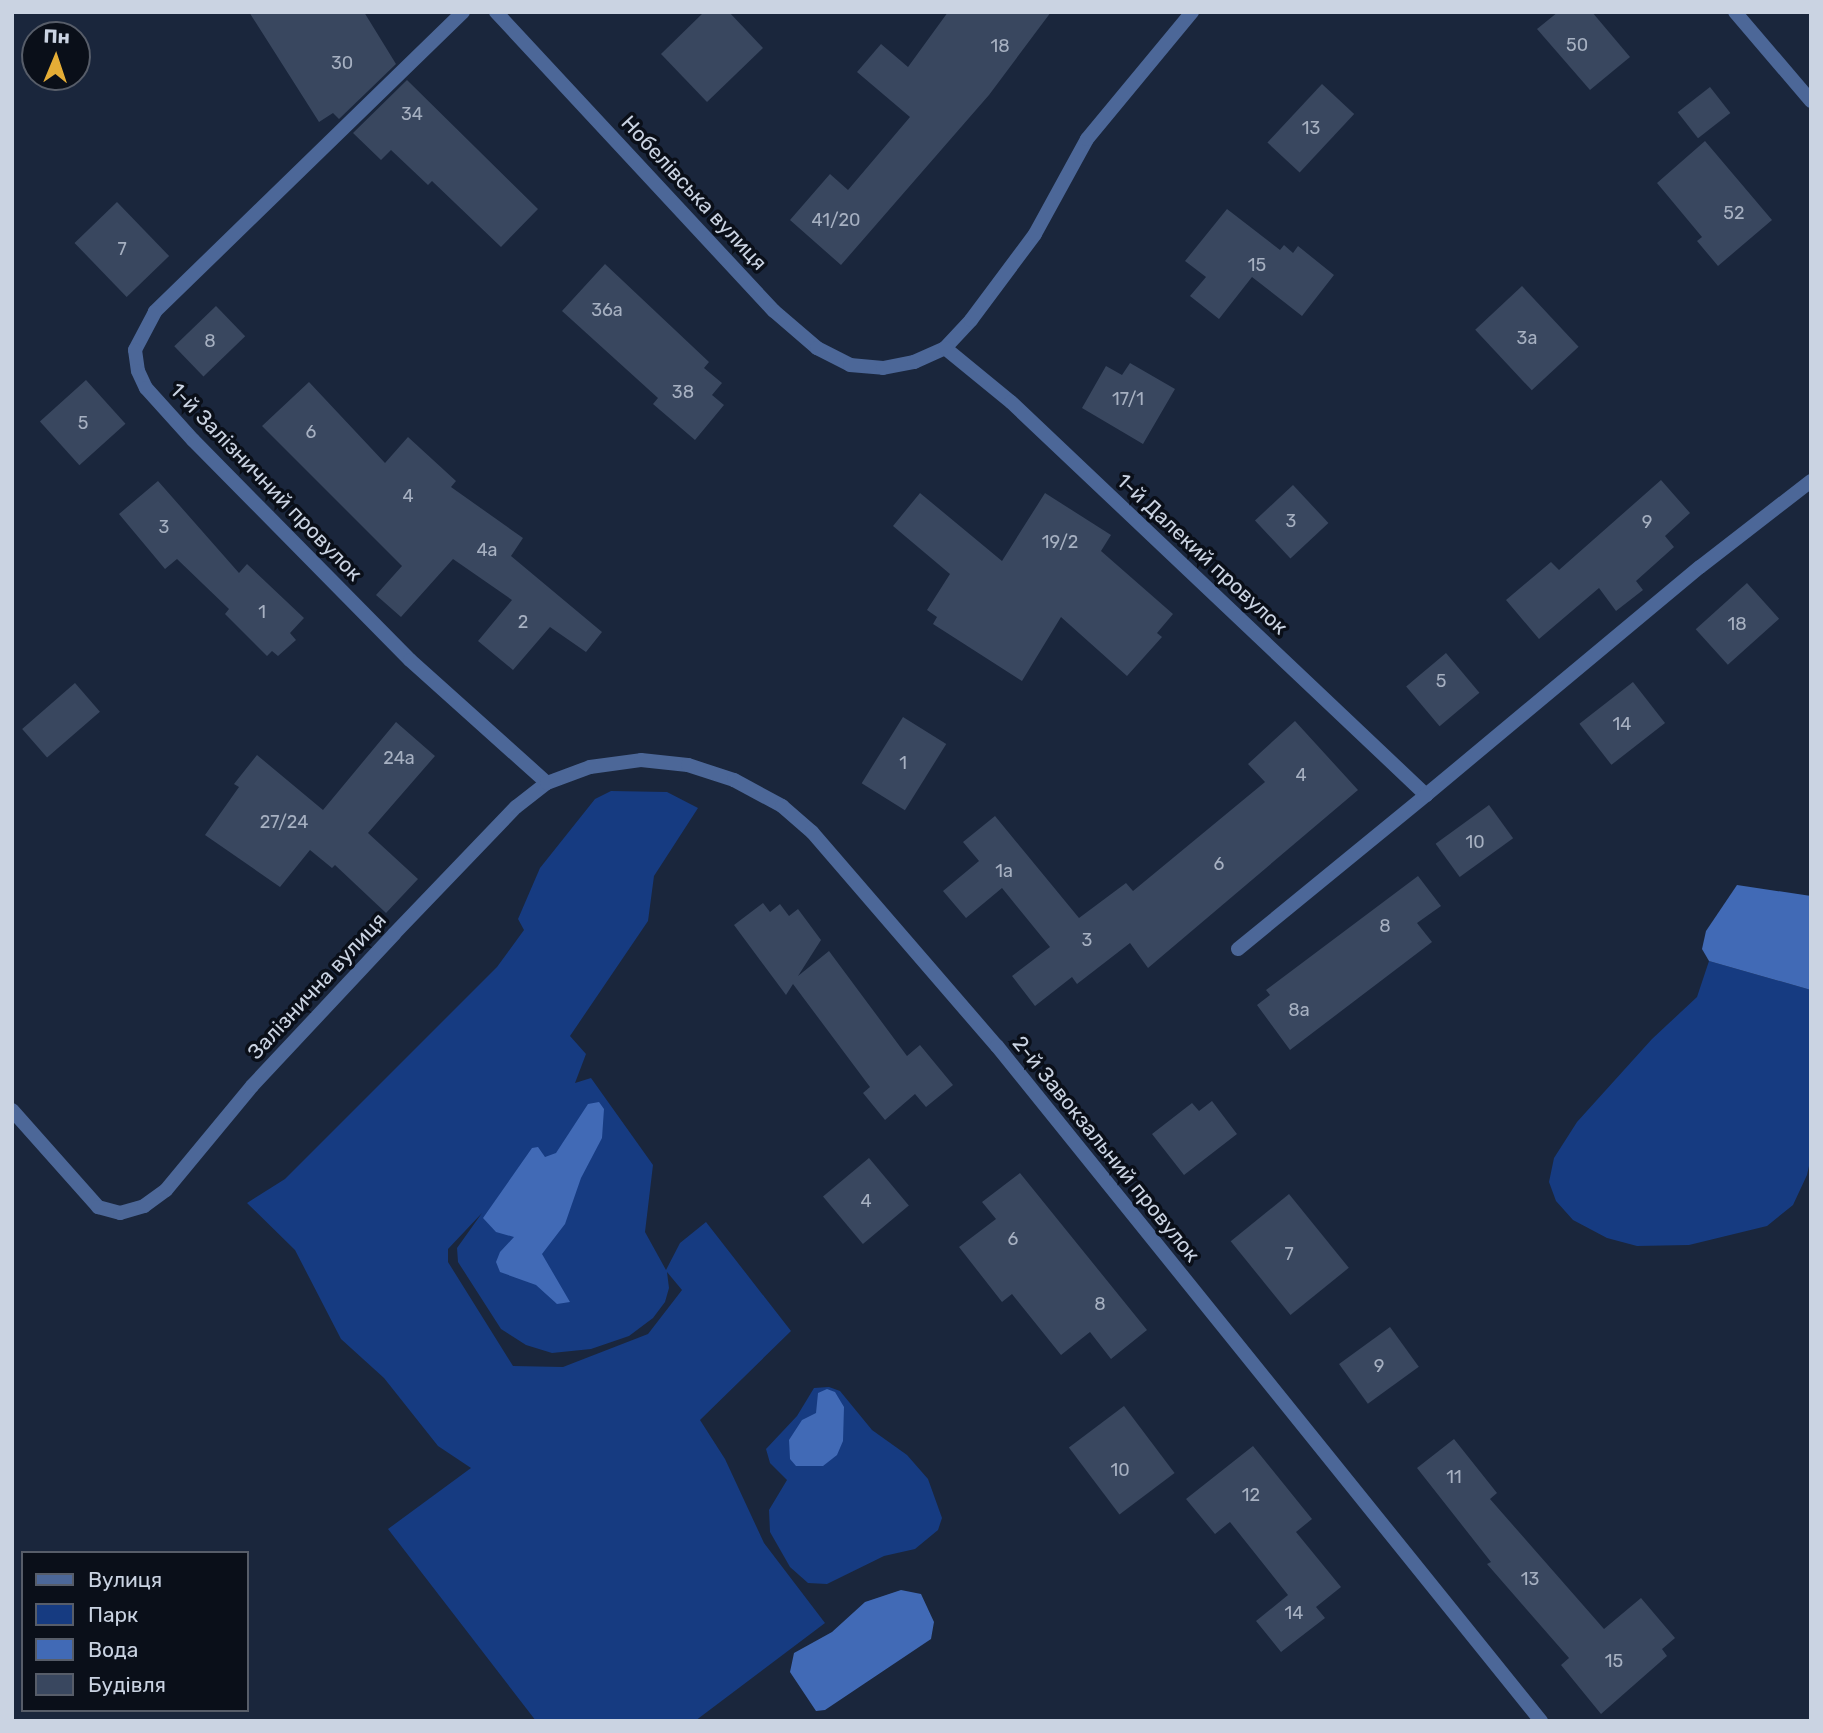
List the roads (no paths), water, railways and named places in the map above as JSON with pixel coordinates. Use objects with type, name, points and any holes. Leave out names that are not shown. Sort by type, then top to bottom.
[{"type":"street","name":"1-й Залізничний провулок","points":[[463,12],[155,312],[135,350],[138,372],[146,388],[193,440],[411,660],[547,783]]},
{"type":"street","name":"Нобелівська вулиця","points":[[496,12],[774,311],[817,348],[850,365],[883,368],[914,362],[944,348]]},
{"type":"street","points":[[944,348],[1035,234],[1087,139],[1192,12]]},
{"type":"street","points":[[1735,12],[1811,101]]},
{"type":"street","name":"1-й Далекий провулок","points":[[944,348],[1011,402],[1426,795]]},
{"type":"street","points":[[1238,948],[1700,567],[1811,481]]},
{"type":"street","name":"2-й Завокзальний провулок","points":[[547,783],[590,767],[641,760],[688,765],[758,793],[812,832],[997,1046],[1541,1721]]},
{"type":"street","name":"Залізнична вулиця","points":[[12,1110],[78,1189],[98,1207],[120,1213],[144,1206],[166,1190],[253,1086],[394,934],[516,807],[547,783]]},
{"type":"water","points":[[1737,885],[1811,896],[1811,990],[1709,961],[1702,949],[1706,931]]},
{"type":"water","points":[[599,1102],[604,1109],[602,1138],[581,1178],[565,1224],[542,1254],[570,1302],[557,1304],[536,1285],[500,1272],[496,1262],[500,1252],[514,1237],[496,1232],[483,1218],[532,1148],[538,1147],[545,1157],[556,1153],[588,1104]]},
{"type":"water","points":[[827,1389],[835,1392],[844,1407],[843,1441],[837,1455],[823,1466],[796,1466],[790,1459],[789,1440],[802,1420],[816,1413],[818,1393]]},
{"type":"water","points":[[901,1590],[921,1594],[934,1622],[931,1639],[825,1710],[816,1711],[790,1672],[794,1653],[832,1632],[865,1602]]}]
